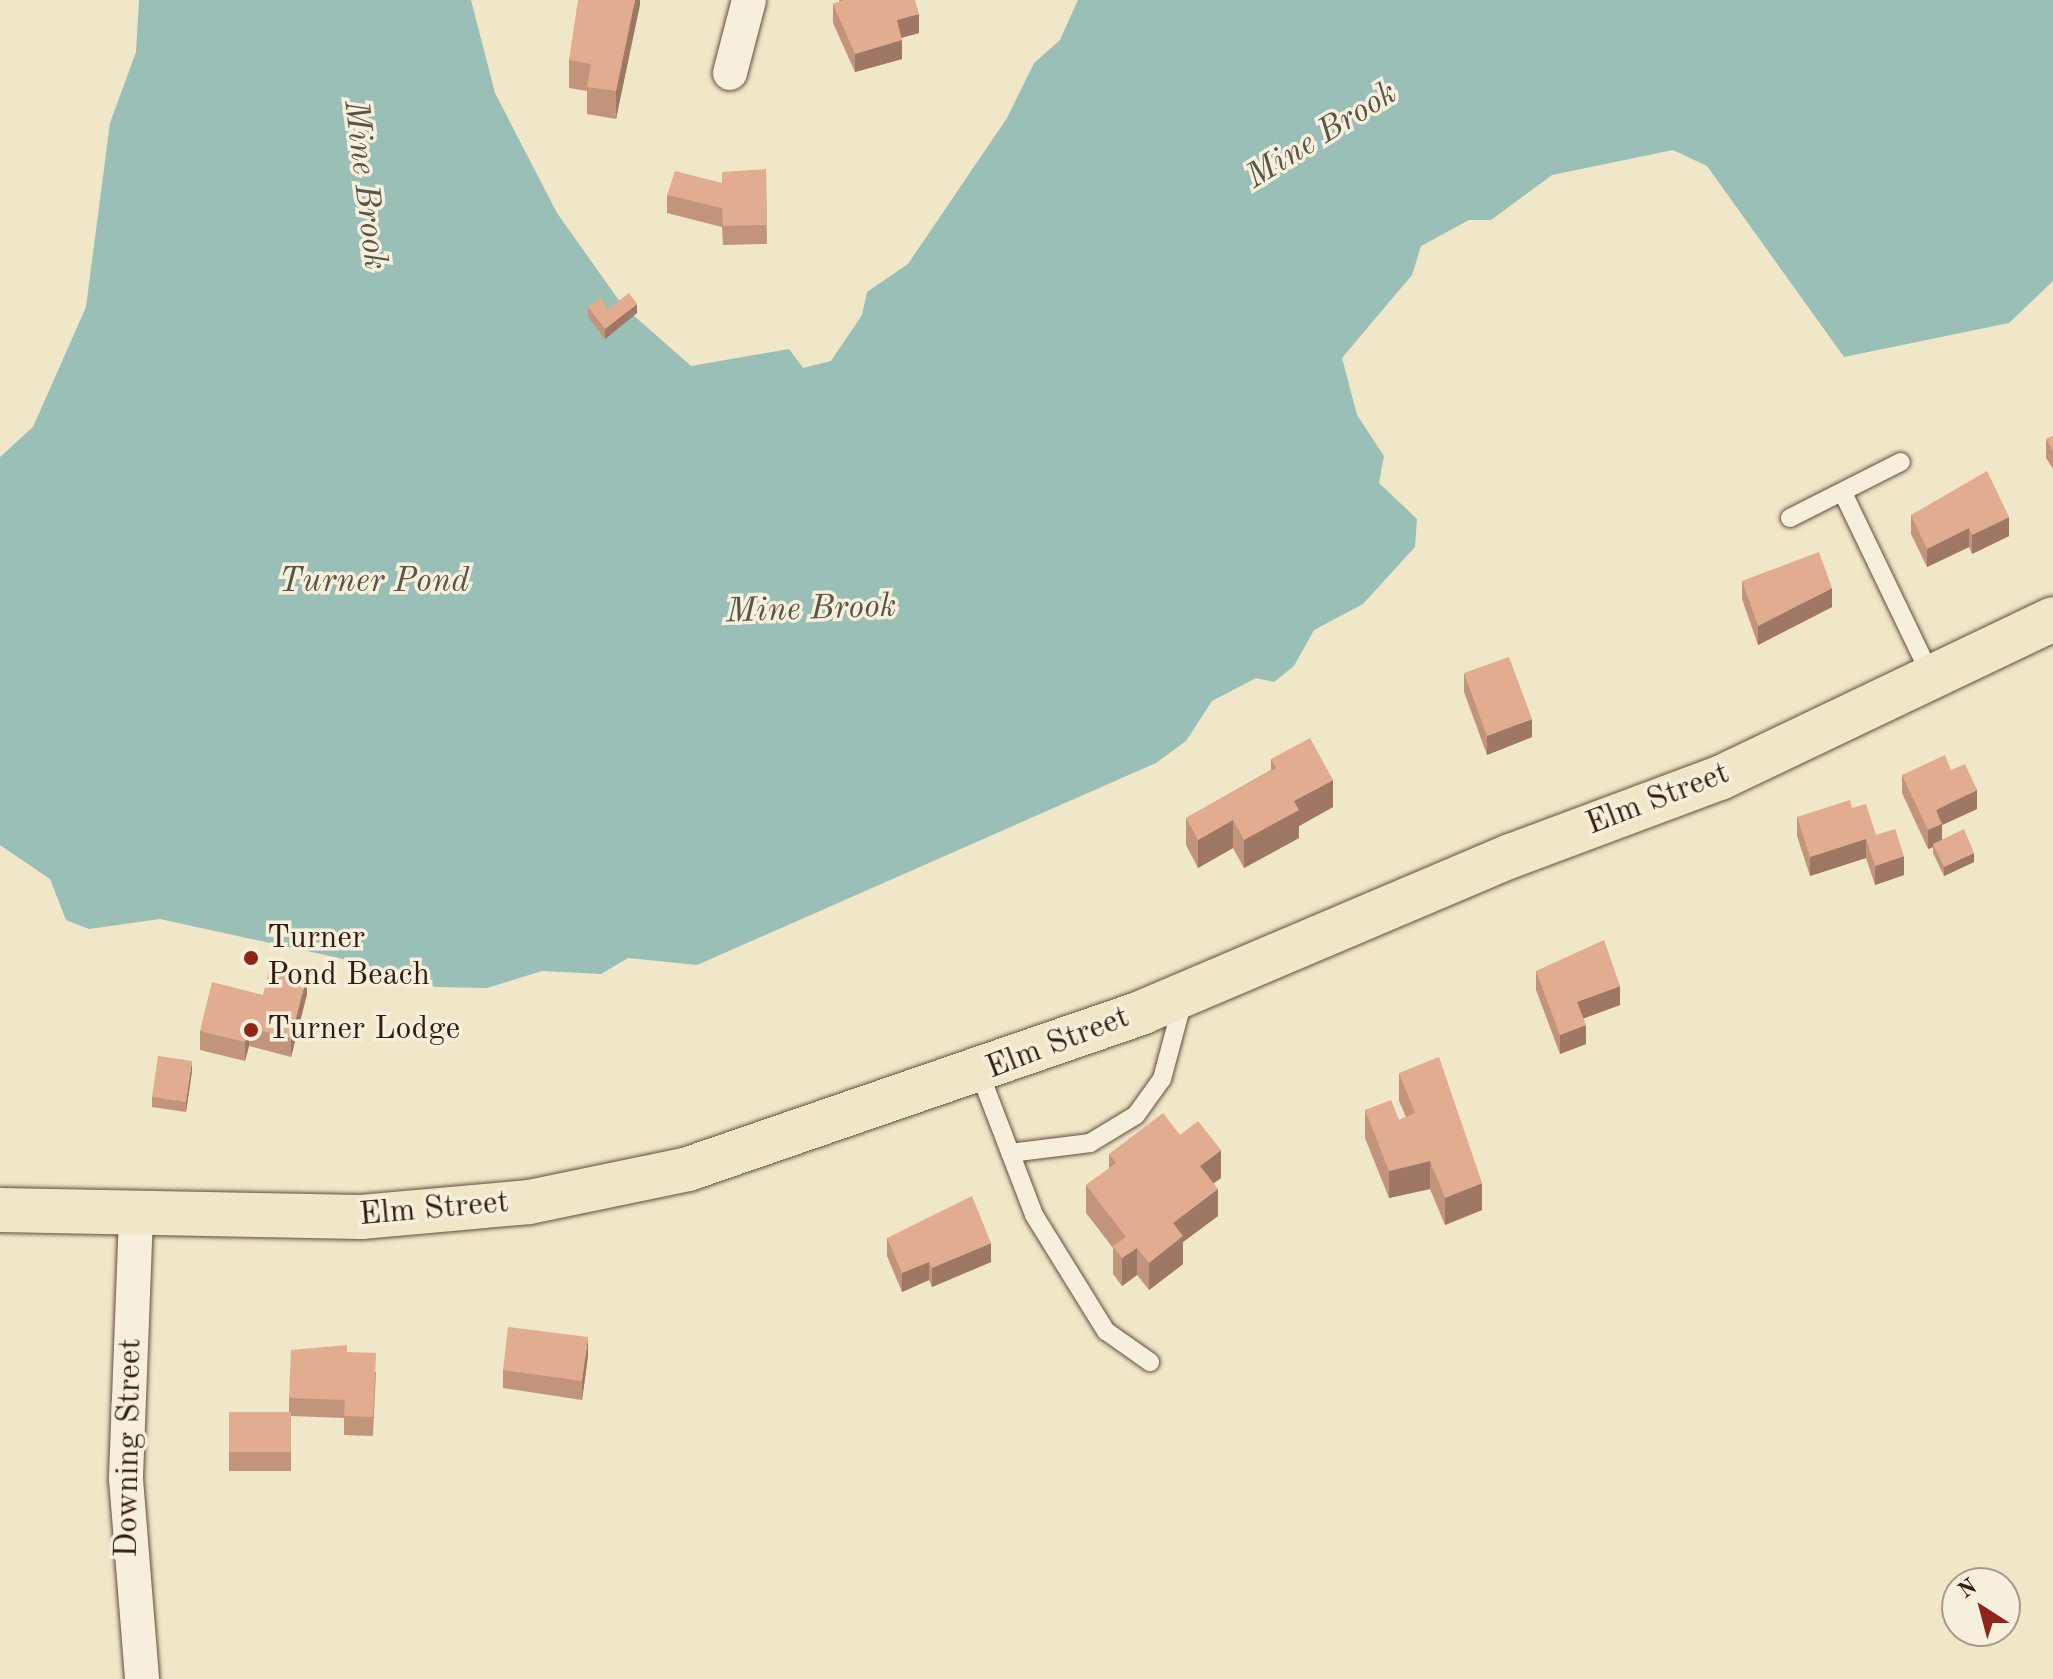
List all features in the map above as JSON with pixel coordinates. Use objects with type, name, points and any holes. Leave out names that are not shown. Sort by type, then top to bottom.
[{"type":"main road","name":"Elm Street","points":[[0,1210],[136,1216],[361,1217],[529,1202],[688,1169],[980,1074],[1185,994],[1511,856],[1720,778],[2053,619]]},
{"type":"street","points":[[730,73],[749,0]]},
{"type":"street","name":"Downing Street","points":[[136,1216],[126,1479],[142,1679]]},
{"type":"lane","points":[[1790,518],[1901,462]]},
{"type":"lane","points":[[1843,493],[1932,678]]},
{"type":"lane","points":[[1010,1153],[1090,1143],[1136,1115],[1162,1079],[1185,994]]},
{"type":"lane","points":[[980,1074],[1034,1215],[1106,1331],[1150,1362]]},
{"type":"water","name":"Turner Pond","points":[[139,0],[471,0],[495,93],[557,213],[623,306],[691,366],[789,349],[803,368],[831,361],[862,315],[867,292],[908,264],[1007,118],[1034,63],[1060,40],[1078,0],[2053,0],[2053,281],[2009,323],[1844,357],[1707,166],[1673,150],[1552,175],[1491,220],[1469,220],[1421,246],[1412,275],[1342,358],[1357,415],[1384,456],[1379,483],[1417,519],[1415,547],[1363,604],[1314,630],[1294,666],[1274,682],[1256,678],[1212,701],[1186,741],[1156,763],[697,965],[628,958],[601,974],[542,971],[487,988],[435,987],[357,962],[160,919],[89,929],[66,920],[50,879],[0,845],[0,457],[33,427],[86,307],[110,123],[136,52]]},
{"type":"building","points":[[578,0],[635,0],[616,91],[587,87],[591,64],[569,60]]},
{"type":"building","points":[[844,0],[915,0],[919,14],[897,20],[902,40],[855,54],[833,4]]},
{"type":"building","points":[[766,169],[767,225],[723,226],[722,208],[667,195],[675,171],[722,183],[722,172]]},
{"type":"building","points":[[629,293],[637,304],[605,329],[588,307],[600,298],[608,309]]},
{"type":"building","points":[[2053,436],[2053,451],[2046,439]]},
{"type":"building","points":[[1987,471],[2009,517],[1972,535],[1969,528],[1927,549],[1911,515]]},
{"type":"building","points":[[1819,552],[1832,588],[1758,626],[1742,581]]},
{"type":"building","points":[[1509,657],[1532,719],[1487,736],[1464,673]]},
{"type":"building","points":[[1310,738],[1333,780],[1294,801],[1299,810],[1244,840],[1233,820],[1198,840],[1186,818],[1276,768],[1271,759]]},
{"type":"building","points":[[1945,755],[1951,770],[1965,764],[1977,790],[1936,810],[1942,824],[1928,830],[1902,775]]},
{"type":"building","points":[[1850,800],[1852,808],[1866,804],[1876,835],[1895,829],[1904,856],[1875,866],[1866,839],[1810,857],[1797,817]]},
{"type":"building","points":[[1964,829],[1974,853],[1944,867],[1933,844]]},
{"type":"building","points":[[1604,940],[1620,986],[1577,1002],[1586,1025],[1560,1035],[1536,971]]},
{"type":"building","name":"Turner Lodge","points":[[270,966],[307,975],[291,1038],[249,1028],[245,1042],[200,1031],[212,982],[263,995]]},
{"type":"building","points":[[158,1056],[192,1061],[186,1102],[152,1097]]},
{"type":"building","points":[[1439,1057],[1482,1183],[1445,1198],[1430,1161],[1389,1171],[1365,1110],[1391,1100],[1399,1120],[1415,1113],[1399,1073]]},
{"type":"building","points":[[1163,1113],[1180,1135],[1198,1121],[1221,1150],[1200,1166],[1218,1189],[1173,1223],[1183,1236],[1149,1263],[1137,1248],[1122,1258],[1113,1246],[1126,1237],[1086,1185],[1116,1163],[1109,1154]]},
{"type":"building","points":[[972,1196],[991,1243],[932,1268],[929,1262],[902,1273],[887,1238]]},
{"type":"building","points":[[508,1327],[588,1337],[582,1381],[503,1370]]},
{"type":"building","points":[[347,1345],[347,1352],[376,1353],[373,1417],[344,1416],[345,1400],[289,1398],[291,1350]]},
{"type":"building","points":[[229,1412],[291,1412],[291,1452],[229,1452]]},
{"type":"place","name":"Turner Pond Beach","points":[[251,958]]},
{"type":"place","name":"Turner Lodge","points":[[251,1030]]},
{"type":"water label","name":"Mine Brook","points":[[1322,136]]},
{"type":"water label","name":"Mine Brook","points":[[364,185]]},
{"type":"water label","name":"Mine Brook","points":[[811,610]]}]
